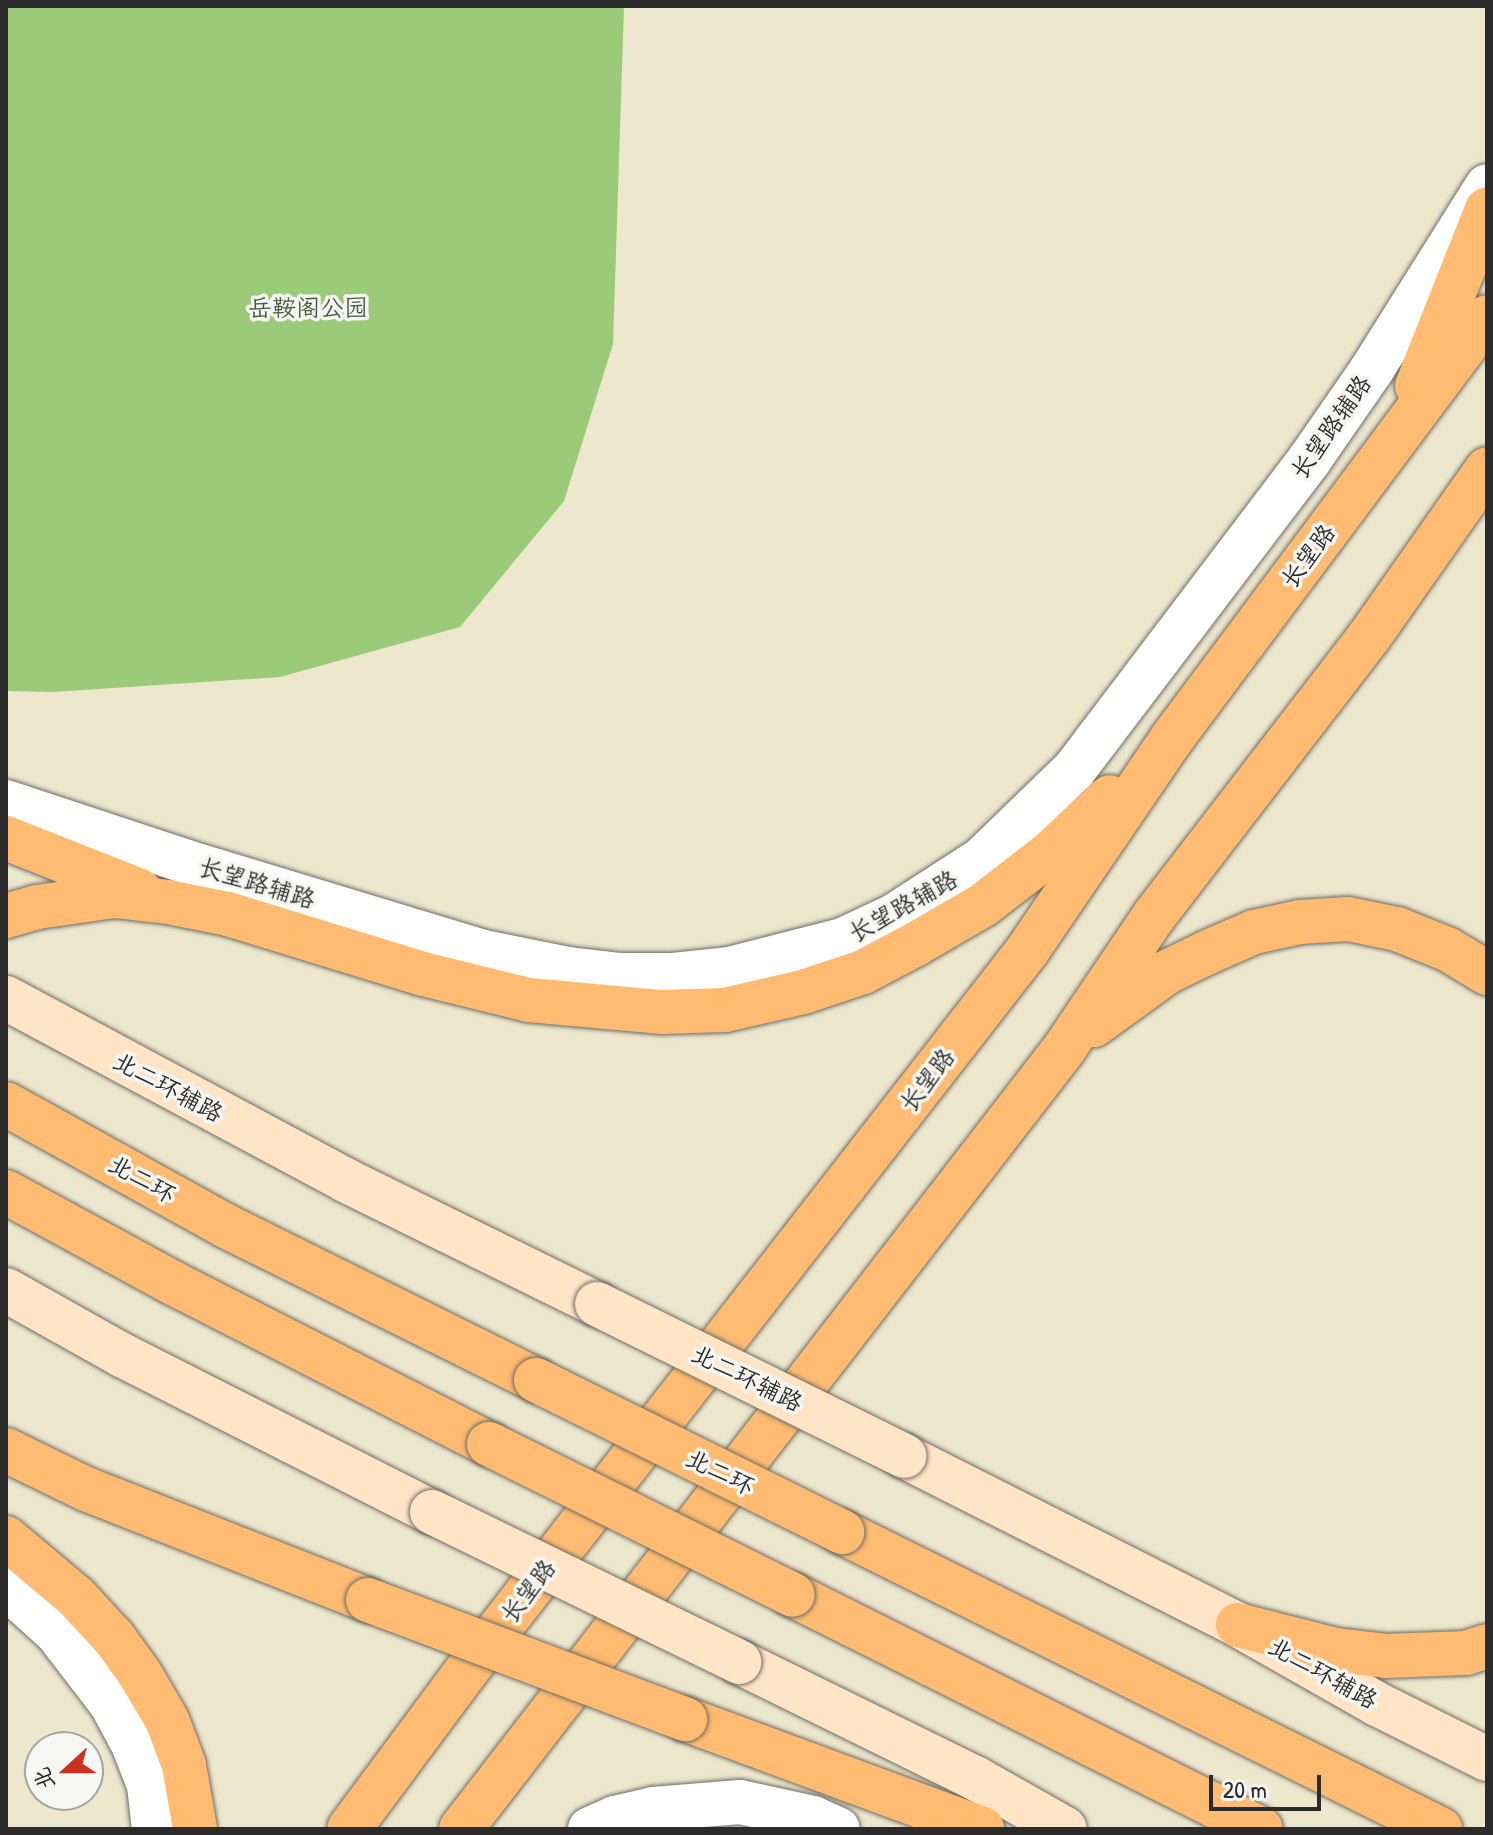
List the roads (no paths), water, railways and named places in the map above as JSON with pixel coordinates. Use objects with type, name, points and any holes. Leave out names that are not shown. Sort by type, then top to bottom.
[{"type":"main road","points":[[1397,437],[1487,209]]},
{"type":"main road","name":"长望路","points":[[349,1829],[464,1674],[1027,951],[1170,741],[1487,317]]},
{"type":"main road","points":[[461,1829],[1064,1049],[1154,916],[1369,637],[1487,469]]},
{"type":"main road","points":[[6,916],[49,904],[114,896],[168,902],[228,914],[423,974],[529,1000],[662,1012],[725,1010],[803,992],[863,972],[983,905],[1049,854],[1170,741]]},
{"type":"main road","points":[[6,838],[168,902]]},
{"type":"main road","points":[[1064,1049],[1167,972],[1254,932],[1300,922],[1348,919],[1397,929],[1447,949],[1487,973]]},
{"type":"main road","name":"北二环辅路","points":[[6,998],[347,1181],[1238,1625],[1377,1704],[1487,1759]]},
{"type":"main road","name":"北二环","points":[[6,1104],[226,1226],[1440,1829]]},
{"type":"main road","points":[[6,1192],[175,1284],[489,1444],[1261,1829]]},
{"type":"main road","points":[[6,1290],[122,1355],[432,1512],[975,1778],[1065,1829]]},
{"type":"main road","points":[[6,1450],[86,1489],[368,1600],[982,1829]]},
{"type":"main road","points":[[6,1538],[76,1597],[114,1638],[140,1674],[167,1720],[184,1765],[195,1829]]},
{"type":"main road","points":[[1238,1625],[1336,1650],[1386,1656],[1466,1653],[1487,1646]]},
{"type":"street","name":"长望路辅路","points":[[6,802],[203,867],[484,952],[568,969],[621,975],[687,974],[729,969],[843,940],[894,916],[982,859],[1074,770],[1310,459],[1371,371],[1487,186]]},
{"type":"street","points":[[6,1587],[57,1633],[111,1703],[133,1744],[149,1785],[154,1829]]},
{"type":"street","points":[[590,1829],[615,1818],[653,1809],[740,1802],[813,1818],[838,1829]]},
{"type":"park label","name":"岳鞍阁公园","points":[[308,308]]}]
